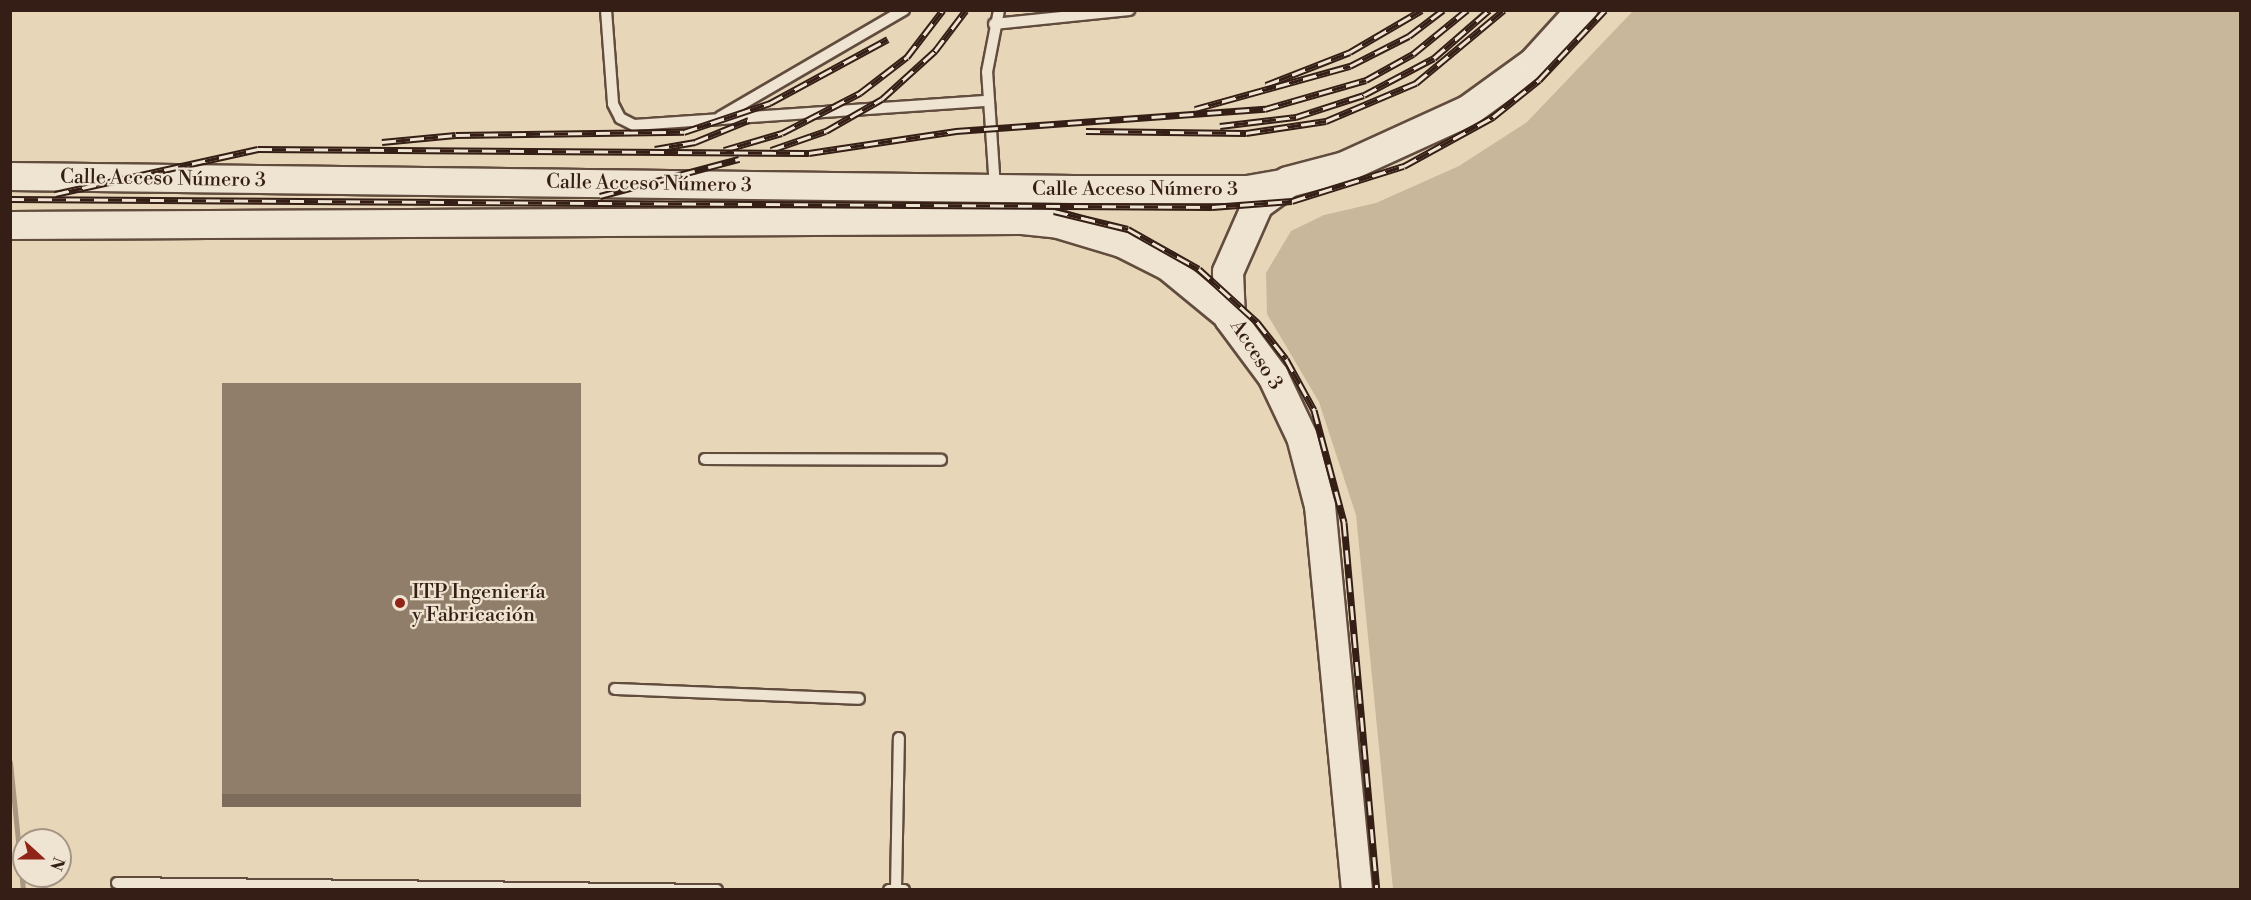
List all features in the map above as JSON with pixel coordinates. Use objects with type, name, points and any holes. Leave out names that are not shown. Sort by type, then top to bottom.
[{"type":"main road","name":"Acceso 3","points":[[1357,890],[1320,506],[1302,437],[1273,376],[1230,318],[1228,272],[1243,227],[1258,204],[1288,182],[1345,167],[1468,111],[1534,63],[1582,10]]},
{"type":"street","name":"Calle Acceso Número 3","points":[[10,176],[995,188],[1247,189],[1288,182]]},
{"type":"street","name":"Calle Acceso Número 3","points":[[10,225],[1022,220],[1058,224],[1121,243],[1167,266],[1230,318]]},
{"type":"lane","points":[[606,10],[613,104],[620,118],[634,125],[988,101]]},
{"type":"lane","points":[[716,119],[904,10]]},
{"type":"lane","points":[[995,188],[988,101],[994,24],[999,10]]},
{"type":"lane","points":[[994,24],[1129,10]]},
{"type":"lane","points":[[705,459],[940,460]]},
{"type":"lane","points":[[615,689],[859,699]]},
{"type":"lane","points":[[896,890],[899,738]]},
{"type":"lane","points":[[117,883],[717,890]]},
{"type":"lane","points":[[889,890],[904,890]]},
{"type":"shaded area","points":[[1633,11],[2240,11],[2240,889],[1393,889],[1356,515],[1319,402],[1267,314],[1266,273],[1291,231],[1324,215],[1376,203],[1459,166],[1527,122]]},
{"type":"building","name":"ITP Ingeniería y Fabricación","points":[[222,383],[581,383],[581,794],[222,794]]},
{"type":"waterway","points":[[10,762],[23,890]]},
{"type":"railway","points":[[724,150],[782,133],[860,93],[907,57],[943,10]]},
{"type":"railway","points":[[771,150],[826,131],[882,99],[935,51],[966,10]]},
{"type":"railway","points":[[1266,85],[1350,52],[1422,10]]},
{"type":"railway","points":[[1195,109],[1350,66],[1409,36],[1443,10]]},
{"type":"railway","points":[[55,194],[258,149],[809,153],[956,131],[1265,109],[1366,80],[1413,54],[1467,10]]},
{"type":"railway","points":[[1220,126],[1296,117],[1364,95],[1434,58],[1489,10]]},
{"type":"railway","points":[[1086,131],[1246,133],[1326,121],[1416,83],[1504,10]]},
{"type":"railway","points":[[10,199],[1212,207],[1292,201],[1404,166],[1493,117],[1539,80],[1605,10]]},
{"type":"railway","points":[[382,142],[456,135],[684,132],[770,103],[888,39]]},
{"type":"railway","points":[[655,149],[695,142],[749,120]]},
{"type":"railway","points":[[600,196],[739,159]]},
{"type":"railway","points":[[1054,211],[1128,229],[1199,269],[1257,322],[1286,359],[1314,410],[1344,522],[1377,890]]},
{"type":"place","name":"ITP Ingeniería y Fabricación","points":[[400,603]]}]
